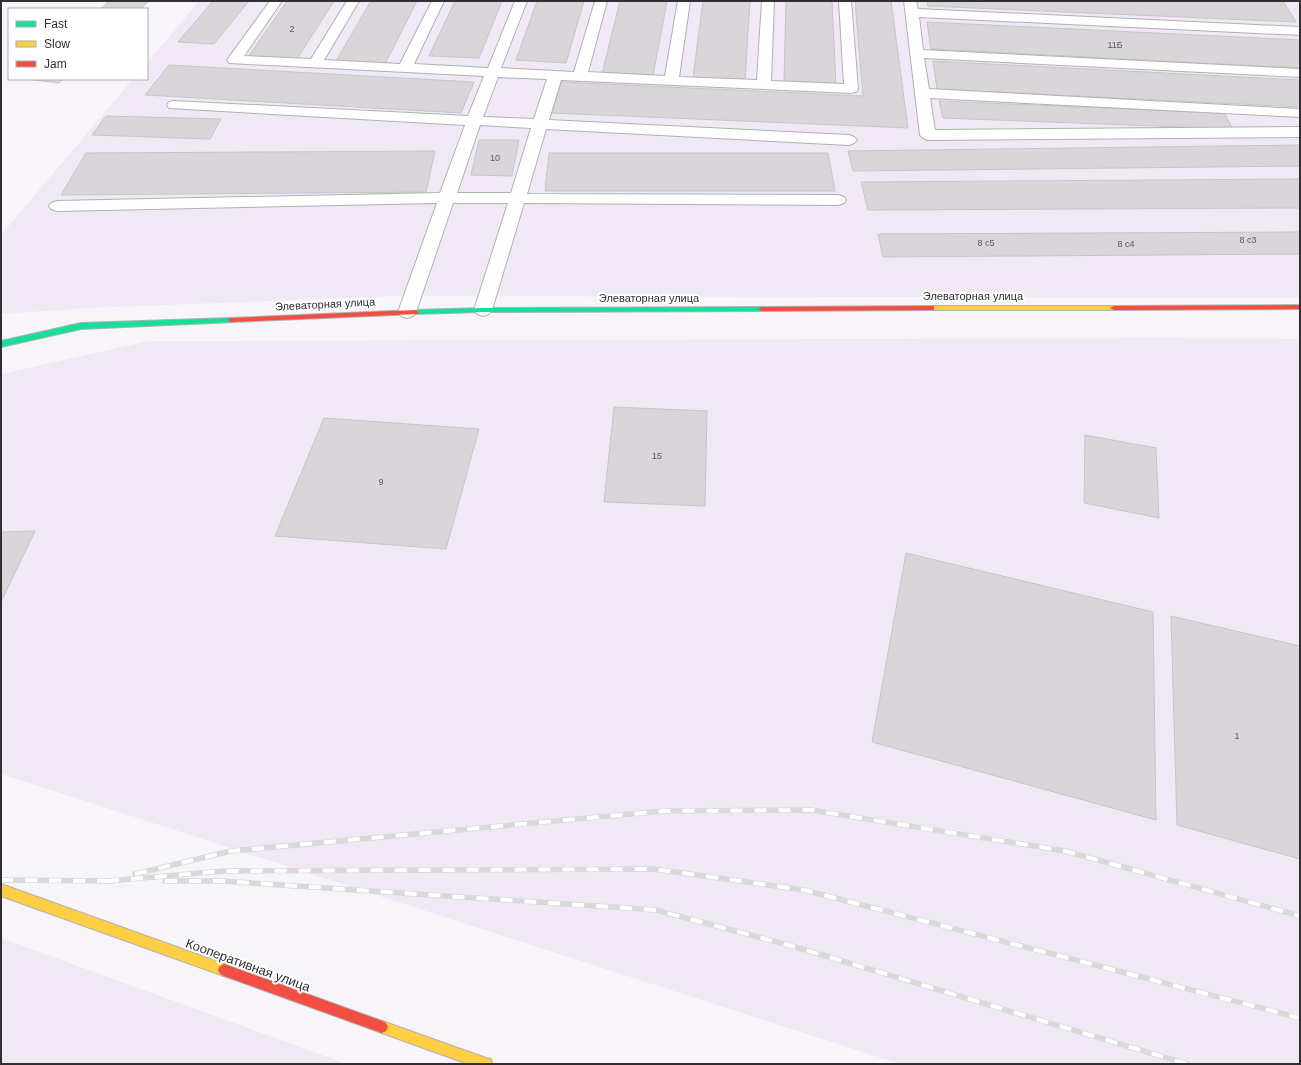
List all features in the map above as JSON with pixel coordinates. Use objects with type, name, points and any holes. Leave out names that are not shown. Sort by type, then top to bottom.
[{"type":"street","name":"Элеваторная улица","points":[[1,344],[81,326],[406,312],[483,310],[1300,307]]},
{"type":"street","name":"Кооперативная улица","points":[[1,890],[486,1064]]},
{"type":"lane","points":[[276,1],[234,60],[850,89],[845,1]]},
{"type":"lane","points":[[315,64],[352,1]]},
{"type":"lane","points":[[405,68],[438,1]]},
{"type":"lane","points":[[406,312],[474,120],[521,1]]},
{"type":"lane","points":[[580,76],[600,1]]},
{"type":"lane","points":[[671,81],[684,1]]},
{"type":"lane","points":[[764,85],[768,1]]},
{"type":"lane","points":[[1300,31],[910,7],[928,135],[1300,132]]},
{"type":"lane","points":[[917,54],[1300,73]]},
{"type":"lane","points":[[483,310],[555,75]]},
{"type":"lane","points":[[922,94],[1300,113]]},
{"type":"lane","points":[[174,105],[849,140]]},
{"type":"lane","points":[[57,206],[447,198],[838,200]]},
{"type":"shaded area","points":[[199,1],[1300,1],[1300,298],[398,296],[88,308],[1,314],[1,235],[132,80],[148,80],[148,62]]},
{"type":"shaded area","points":[[1165,338],[1300,339],[1300,1064],[900,1064],[1,774],[1,374],[148,341]]},
{"type":"shaded area","points":[[1,938],[347,1064],[1,1064]]},
{"type":"building","points":[[109,1],[149,1],[141,8],[101,8]]},
{"type":"building","points":[[213,1],[249,1],[214,44],[178,42]]},
{"type":"building","points":[[287,1],[334,1],[297,59],[248,57]]},
{"type":"building","points":[[371,1],[417,1],[385,64],[336,61]]},
{"type":"building","points":[[455,1],[502,1],[479,58],[429,56]]},
{"type":"building","points":[[537,1],[584,1],[566,63],[516,60]]},
{"type":"building","points":[[620,1],[667,1],[653,76],[602,74]]},
{"type":"building","points":[[703,1],[750,1],[745,80],[693,78]]},
{"type":"building","points":[[786,1],[832,1],[836,86],[784,83]]},
{"type":"building","points":[[855,1],[891,1],[908,128],[552,113],[561,82],[863,96]]},
{"type":"building","points":[[927,1],[1283,1],[1296,22],[928,6]]},
{"type":"building","points":[[927,22],[1300,40],[1300,68],[931,49]]},
{"type":"building","points":[[933,61],[1300,80],[1300,107],[937,89]]},
{"type":"building","points":[[169,65],[474,82],[461,113],[145,95]]},
{"type":"building","points":[[34,80],[62,80],[59,83]]},
{"type":"building","points":[[939,101],[1224,113],[1233,129],[943,118]]},
{"type":"building","points":[[106,116],[221,119],[210,139],[92,135]]},
{"type":"building","points":[[479,140],[519,140],[512,176],[471,175]]},
{"type":"building","points":[[1300,145],[1300,166],[853,171],[848,151]]},
{"type":"building","points":[[435,151],[426,192],[61,195],[86,153]]},
{"type":"building","points":[[549,153],[828,153],[835,191],[545,191]]},
{"type":"building","points":[[1300,179],[1300,208],[868,210],[861,182]]},
{"type":"building","points":[[1300,232],[1300,254],[883,257],[878,234]]},
{"type":"building","points":[[614,407],[707,411],[705,506],[604,502]]},
{"type":"building","points":[[324,418],[479,429],[446,549],[275,536]]},
{"type":"building","points":[[1085,435],[1156,448],[1159,518],[1084,503]]},
{"type":"building","points":[[35,531],[1,602],[1,532]]},
{"type":"building","points":[[906,553],[1153,612],[1156,820],[872,742]]},
{"type":"building","points":[[1171,616],[1300,646],[1300,859],[1177,825]]},
{"type":"railway","points":[[135,874],[231,851],[663,811],[811,810],[1065,851],[1300,916]]},
{"type":"railway","points":[[108,881],[224,871],[654,869],[804,890],[1300,1018]]},
{"type":"railway","points":[[1,880],[108,881]]},
{"type":"railway","points":[[108,881],[113,881]]},
{"type":"railway","points":[[165,881],[222,881],[656,910],[792,946],[1187,1064]]},
{"type":"traffic: fast","points":[[415,312],[483,310],[762,309]]},
{"type":"traffic: fast","points":[[1,344],[81,326],[231,320]]},
{"type":"traffic: slow","points":[[931,308],[1114,308]]},
{"type":"traffic: slow","points":[[1,890],[224,970]]},
{"type":"traffic: slow","points":[[382,1027],[486,1064]]},
{"type":"traffic: jam","points":[[1114,308],[1300,307]]},
{"type":"traffic: jam","points":[[762,309],[931,308]]},
{"type":"traffic: jam","points":[[231,320],[415,312]]},
{"type":"traffic: jam","points":[[224,970],[382,1027]]}]
